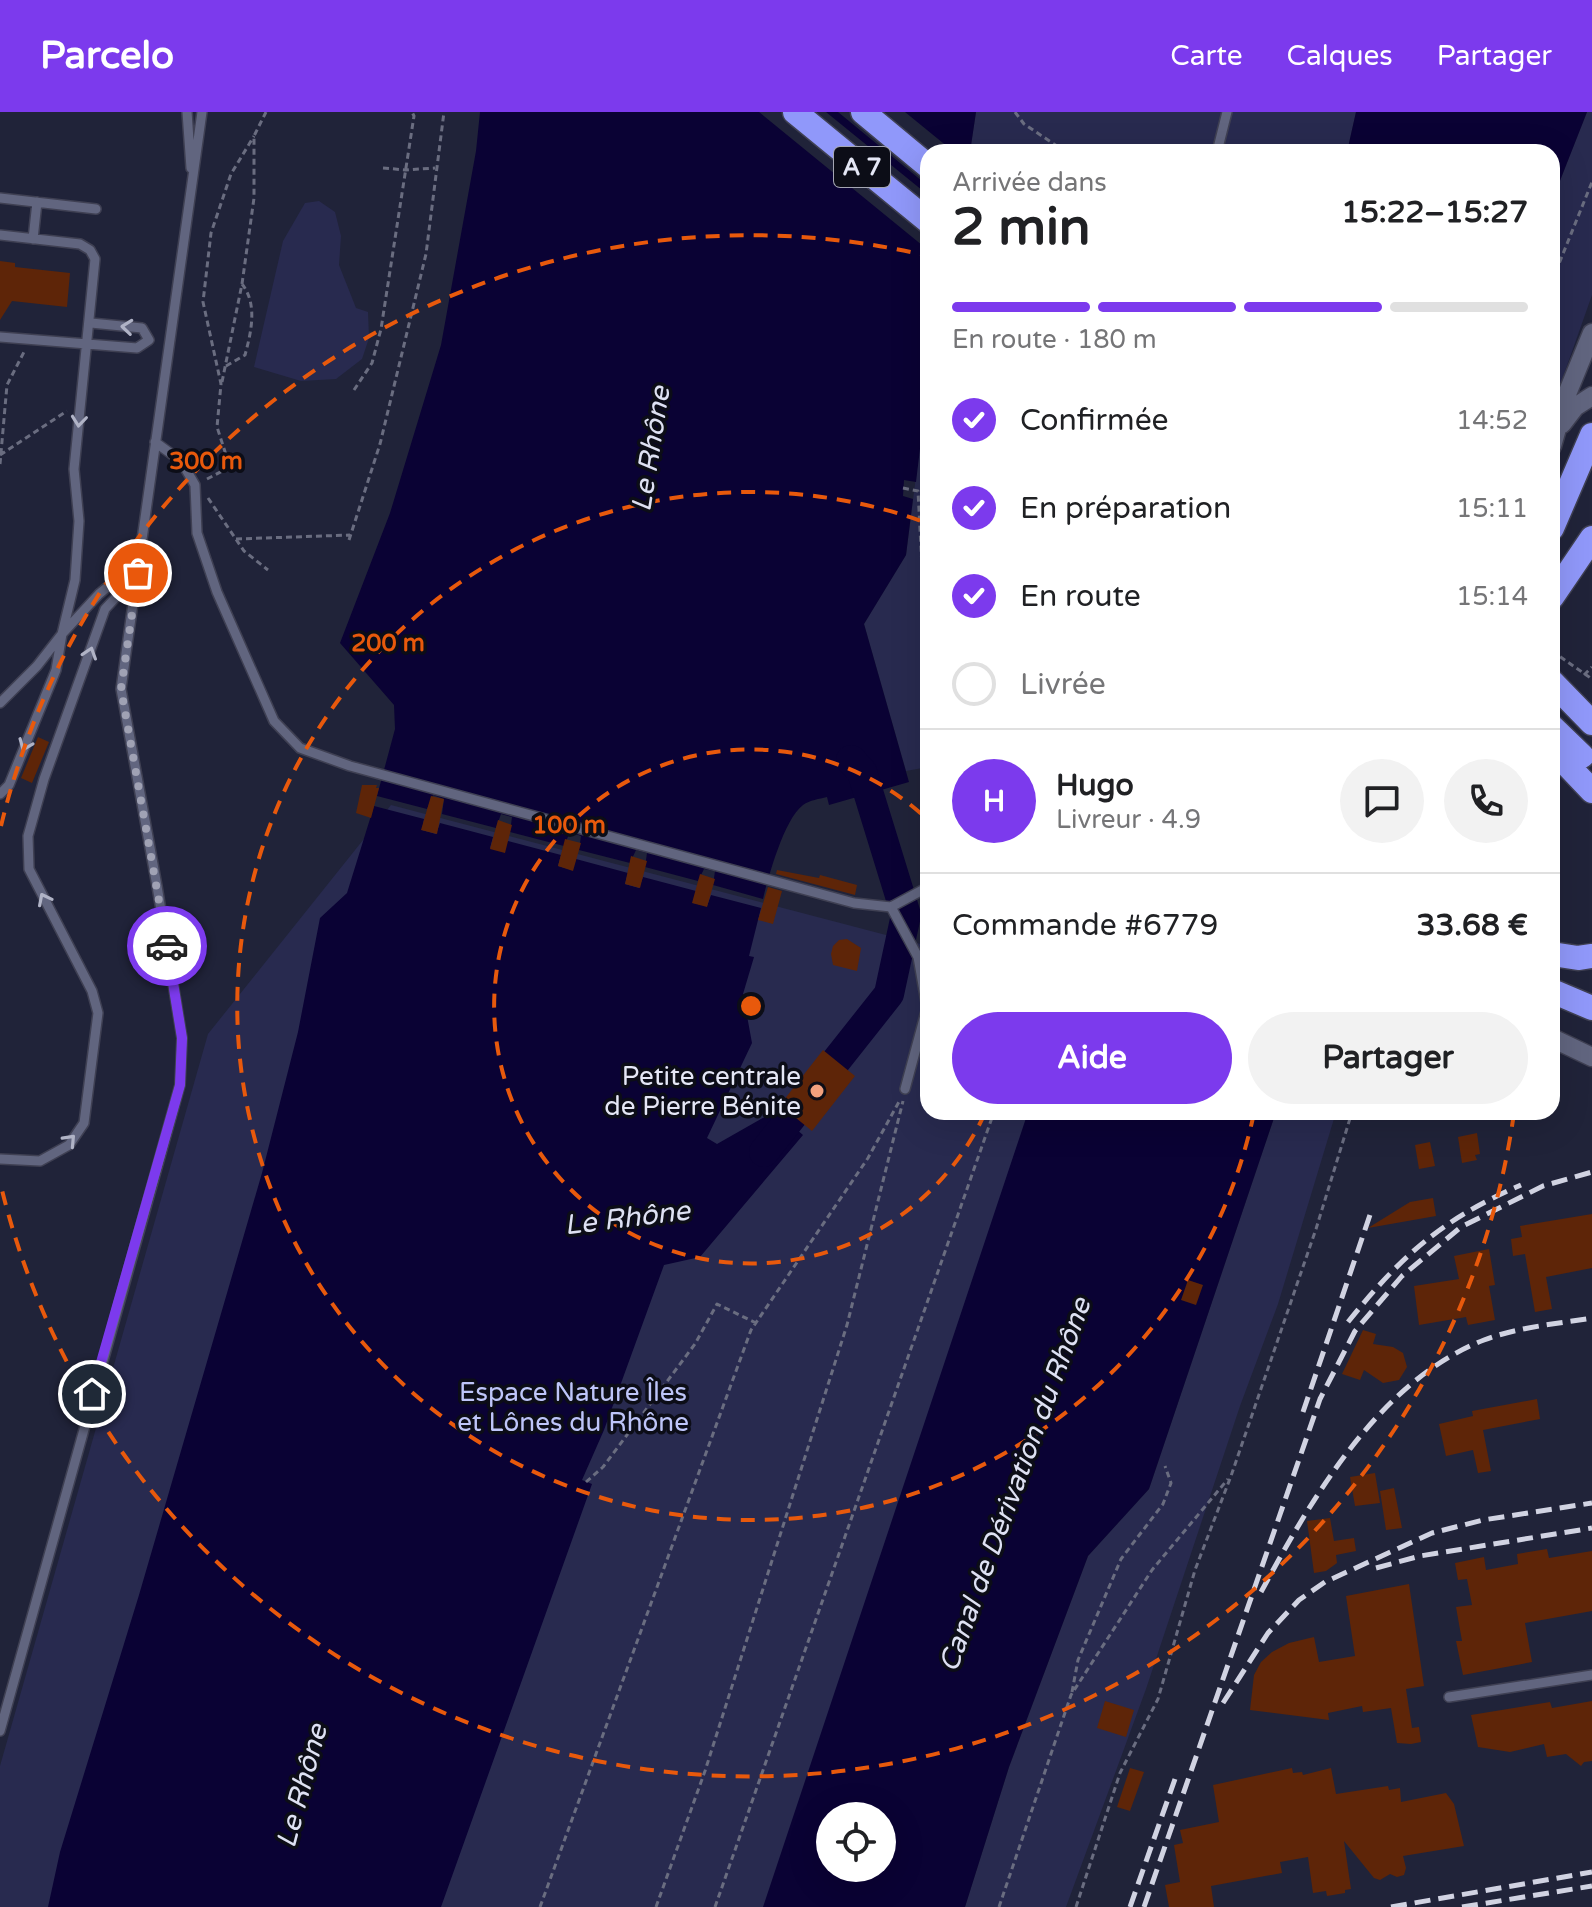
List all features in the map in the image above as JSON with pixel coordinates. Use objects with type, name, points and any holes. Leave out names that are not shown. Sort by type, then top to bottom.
[{"type":"highway","name":"A 7","points":[[795,112],[920,214]]},
{"type":"highway","name":"A 7","points":[[863,112],[920,159]]},
{"type":"highway","points":[[1560,509],[1592,435]]},
{"type":"highway","points":[[1560,583],[1592,538]]},
{"type":"highway","points":[[1560,677],[1588,686]]},
{"type":"highway","points":[[1560,690],[1592,723]]},
{"type":"highway","points":[[1560,735],[1592,767]]},
{"type":"highway","points":[[1560,757],[1592,791]]},
{"type":"highway","points":[[1560,956],[1592,956]]},
{"type":"highway","points":[[1560,994],[1592,1008]]},
{"type":"street","points":[[1560,419],[1592,333]]},
{"type":"street","points":[[1560,431],[1575,407],[1592,396]]},
{"type":"street","points":[[1560,1042],[1592,1057]]},
{"type":"lane","points":[[187,112],[193,187]]},
{"type":"lane","points":[[0,1731],[3,1711],[180,1085],[182,1038],[121,689],[202,112]]},
{"type":"lane","points":[[1219,144],[1227,112]]},
{"type":"lane","points":[[0,198],[96,209]]},
{"type":"lane","points":[[33,239],[37,202]]},
{"type":"lane","points":[[0,235],[80,244],[90,250],[95,259],[74,469],[79,521],[75,580],[56,670],[9,785],[0,794]]},
{"type":"lane","points":[[91,323],[142,328],[149,340]]},
{"type":"lane","points":[[0,337],[137,348],[149,340],[170,342]]},
{"type":"lane","points":[[155,442],[181,461],[195,485],[197,533],[217,592],[274,721],[300,748],[350,766],[854,903],[891,907],[920,891]]},
{"type":"lane","points":[[0,703],[37,666],[99,594],[121,576],[138,573]]},
{"type":"lane","points":[[0,1159],[40,1161],[69,1145],[84,1123],[98,1013],[92,991],[29,869],[28,836],[44,779],[105,609],[119,594],[135,593]]},
{"type":"lane","points":[[891,907],[918,957],[920,967]]},
{"type":"lane","points":[[905,1089],[920,1035]]},
{"type":"lane","points":[[1449,1697],[1592,1675]]},
{"type":"path","points":[[221,384],[203,302],[211,233],[231,174],[266,112]]},
{"type":"path","points":[[354,390],[372,363],[381,329],[414,116],[412,112]]},
{"type":"path","points":[[236,539],[349,538],[380,444],[426,254],[444,112]]},
{"type":"path","points":[[1015,112],[1024,124],[1054,144]]},
{"type":"path","points":[[254,136],[254,198],[242,284],[221,384],[217,427],[230,467],[195,485],[213,503],[244,551],[268,570]]},
{"type":"path","points":[[383,168],[437,168]]},
{"type":"path","points":[[1560,261],[1592,182]]},
{"type":"path","points":[[226,366],[245,355],[253,326],[248,292],[242,284]]},
{"type":"path","points":[[0,464],[7,385],[30,340]]},
{"type":"path","points":[[0,454],[81,401]]},
{"type":"path","points":[[903,488],[918,491],[920,529]]},
{"type":"path","points":[[1560,659],[1588,686]]},
{"type":"path","points":[[1588,686],[1592,667]]},
{"type":"path","points":[[1588,686],[1592,679]]},
{"type":"path","points":[[540,1907],[751,1330],[868,1158],[905,1089]]},
{"type":"path","points":[[656,1907],[705,1771],[847,1325],[905,1089]]},
{"type":"path","points":[[715,1907],[991,1120]]},
{"type":"path","points":[[1076,1907],[1120,1773],[1158,1699],[1195,1570],[1231,1476],[1316,1229],[1350,1120]]},
{"type":"path","points":[[586,1482],[603,1467],[695,1344],[717,1304],[756,1323]]},
{"type":"path","points":[[999,1907],[1071,1695],[1078,1660],[1121,1559],[1163,1504],[1171,1483],[1165,1466]]},
{"type":"path","points":[[1071,1695],[1152,1570],[1231,1476]]},
{"type":"green space","points":[[976,112],[1356,112],[1349,144],[971,144]]},
{"type":"green space","points":[[1587,112],[1592,112],[1592,295],[1560,385],[1560,181]]},
{"type":"green space","points":[[319,201],[335,212],[341,236],[339,265],[356,308],[368,312],[369,338],[362,359],[336,379],[301,381],[254,367],[283,241],[305,203]]},
{"type":"green space","points":[[920,445],[920,768],[906,771],[864,624],[906,555]]},
{"type":"green space","name":"Espace Nature Îles et Lônes du Rhône","points":[[391,805],[920,944],[920,1120],[1146,1120],[896,1874],[896,1802],[816,1802],[816,1882],[893,1882],[885,1907],[0,1907],[0,1766],[208,1034]]},
{"type":"green space","points":[[1273,1120],[1334,1120],[1278,1304],[1240,1406],[1146,1689],[1066,1907],[965,1907],[1009,1767],[1088,1556],[1149,1489]]},
{"type":"water","points":[[480,112],[976,112],[971,144],[920,144],[920,449],[916,482],[904,480],[903,496],[913,499],[906,555],[864,624],[909,782],[829,805],[827,797],[803,805],[783,835],[763,899],[713,885],[715,871],[704,869],[698,881],[645,867],[647,853],[636,850],[630,863],[579,850],[581,836],[570,832],[564,846],[510,832],[512,817],[501,814],[496,828],[442,814],[444,799],[433,795],[427,809],[377,796],[395,729],[394,705],[340,643],[390,513],[441,345],[476,151]]},
{"type":"water","points":[[1356,112],[1587,112],[1560,181],[1560,144],[1349,144]]},
{"type":"water","points":[[374,806],[424,819],[422,830],[436,834],[440,823],[493,837],[490,848],[508,841],[561,855],[558,866],[572,870],[576,859],[628,873],[625,884],[639,888],[643,877],[696,891],[693,903],[707,906],[711,895],[761,908],[749,956],[754,957],[743,994],[752,1043],[707,1138],[717,1144],[775,1111],[803,1135],[700,1257],[664,1265],[604,1430],[582,1480],[592,1484],[441,1907],[48,1907],[60,1852],[139,1595],[262,1173],[298,1032],[320,918],[347,893]]},
{"type":"water","name":"Canal de Dérivation du Rhône","points":[[1025,1120],[1273,1120],[1149,1489],[1088,1556],[1009,1767],[965,1907],[763,1907]]},
{"type":"pier","points":[[759,112],[826,112],[920,188],[920,243]]},
{"type":"pier","points":[[838,112],[905,112],[944,144],[920,144],[920,179]]},
{"type":"building","points":[[0,261],[15,263],[15,267],[70,273],[67,307],[12,301],[0,320]]},
{"type":"building","points":[[38,737],[49,742],[32,783],[21,778]]},
{"type":"building","points":[[362,785],[377,785],[376,788],[379,788],[371,818],[356,813]]},
{"type":"building","points":[[431,796],[444,799],[437,834],[421,830]]},
{"type":"building","points":[[498,820],[512,825],[505,853],[490,849]]},
{"type":"building","points":[[565,839],[581,843],[573,871],[558,866]]},
{"type":"building","points":[[631,856],[647,861],[640,888],[625,884]]},
{"type":"building","points":[[777,870],[819,878],[820,875],[857,885],[855,895],[776,874]]},
{"type":"building","points":[[700,874],[715,879],[707,907],[692,903]]},
{"type":"building","points":[[768,887],[782,891],[773,924],[758,920]]},
{"type":"building","points":[[847,939],[861,948],[857,971],[833,965],[833,946],[839,940]]},
{"type":"building","name":"Petite centrale de Pierre Bénite","points":[[823,1050],[855,1076],[812,1131],[780,1105]]},
{"type":"building","points":[[1477,1133],[1480,1154],[1475,1155],[1477,1160],[1462,1163],[1458,1137]]},
{"type":"building","points":[[1430,1142],[1435,1166],[1419,1169],[1415,1145]]},
{"type":"building","points":[[1433,1198],[1436,1216],[1368,1228],[1410,1202]]},
{"type":"building","points":[[1592,1214],[1592,1268],[1546,1277],[1552,1309],[1535,1312],[1525,1254],[1513,1256],[1511,1239],[1522,1237],[1520,1226]]},
{"type":"building","points":[[1489,1249],[1495,1285],[1489,1286],[1495,1320],[1468,1325],[1466,1317],[1419,1325],[1414,1286],[1459,1279],[1454,1256]]},
{"type":"building","points":[[1188,1280],[1203,1285],[1196,1305],[1181,1300]]},
{"type":"building","points":[[1363,1330],[1376,1334],[1373,1344],[1393,1347],[1403,1353],[1407,1367],[1399,1380],[1383,1383],[1364,1370],[1360,1380],[1342,1374]]},
{"type":"building","points":[[1537,1399],[1540,1419],[1483,1430],[1491,1471],[1478,1473],[1473,1450],[1446,1456],[1439,1424],[1473,1416],[1472,1411]]},
{"type":"building","points":[[1375,1473],[1380,1503],[1355,1506],[1350,1477]]},
{"type":"building","points":[[1394,1488],[1402,1528],[1386,1530],[1380,1491]]},
{"type":"building","points":[[1330,1518],[1334,1541],[1354,1538],[1356,1551],[1336,1555],[1337,1563],[1326,1571],[1314,1573],[1307,1521]]},
{"type":"building","points":[[1547,1549],[1549,1558],[1592,1551],[1592,1611],[1525,1623],[1532,1662],[1463,1675],[1456,1641],[1462,1641],[1456,1607],[1472,1605],[1467,1579],[1458,1580],[1455,1563],[1484,1557],[1486,1570],[1518,1564],[1517,1554]]},
{"type":"building","points":[[1409,1584],[1424,1686],[1406,1689],[1412,1728],[1419,1727],[1421,1742],[1397,1743],[1391,1708],[1363,1712],[1362,1706],[1328,1713],[1329,1720],[1250,1710],[1254,1675],[1261,1662],[1272,1652],[1289,1643],[1314,1637],[1319,1662],[1355,1656],[1346,1596]]},
{"type":"building","points":[[1105,1701],[1134,1710],[1126,1737],[1097,1728]]},
{"type":"building","points":[[1592,1701],[1592,1761],[1584,1762],[1581,1766],[1566,1754],[1547,1757],[1544,1744],[1510,1752],[1478,1747],[1471,1715],[1550,1702],[1552,1708]]},
{"type":"building","points":[[1130,1768],[1144,1772],[1130,1811],[1117,1807]]},
{"type":"building","points":[[1292,1768],[1293,1773],[1302,1772],[1303,1775],[1331,1768],[1336,1794],[1388,1786],[1389,1790],[1400,1788],[1401,1802],[1446,1793],[1454,1804],[1464,1846],[1403,1856],[1404,1875],[1397,1877],[1390,1874],[1380,1880],[1374,1878],[1344,1841],[1351,1889],[1345,1890],[1345,1893],[1327,1896],[1326,1891],[1313,1893],[1308,1857],[1280,1862],[1282,1873],[1211,1886],[1214,1907],[1169,1907],[1165,1885],[1180,1882],[1174,1845],[1183,1843],[1180,1830],[1219,1822],[1213,1785]]},
{"type":"waterway","name":"Le Rhône","points":[[764,1152],[889,994],[906,915],[862,772],[851,760]]},
{"type":"railway","points":[[1144,1907],[1320,1399],[1355,1331],[1402,1276],[1461,1227],[1543,1186],[1592,1172]]},
{"type":"railway","points":[[1348,1322],[1386,1278],[1425,1242],[1468,1211],[1521,1185]]},
{"type":"railway","points":[[1303,1412],[1372,1209]]},
{"type":"railway","points":[[1261,1592],[1326,1482],[1352,1446],[1412,1383],[1446,1359],[1484,1340],[1524,1329],[1592,1318]]},
{"type":"railway","points":[[1223,1703],[1268,1633],[1299,1600],[1325,1582],[1432,1533],[1483,1520],[1592,1503]]},
{"type":"railway","points":[[1376,1568],[1420,1556],[1592,1528]]},
{"type":"railway","points":[[1130,1907],[1175,1779]]},
{"type":"railway","points":[[1391,1907],[1592,1872]]},
{"type":"railway","points":[[1462,1907],[1592,1886]]},
{"type":"way so far","points":[[138,573],[121,689],[167,946]]},
{"type":"place","name":"Petite centrale de Pierre Bénite","points":[[817,1091]]},
{"type":"route","points":[[92,1394],[180,1085],[182,1038],[167,946]]}]
